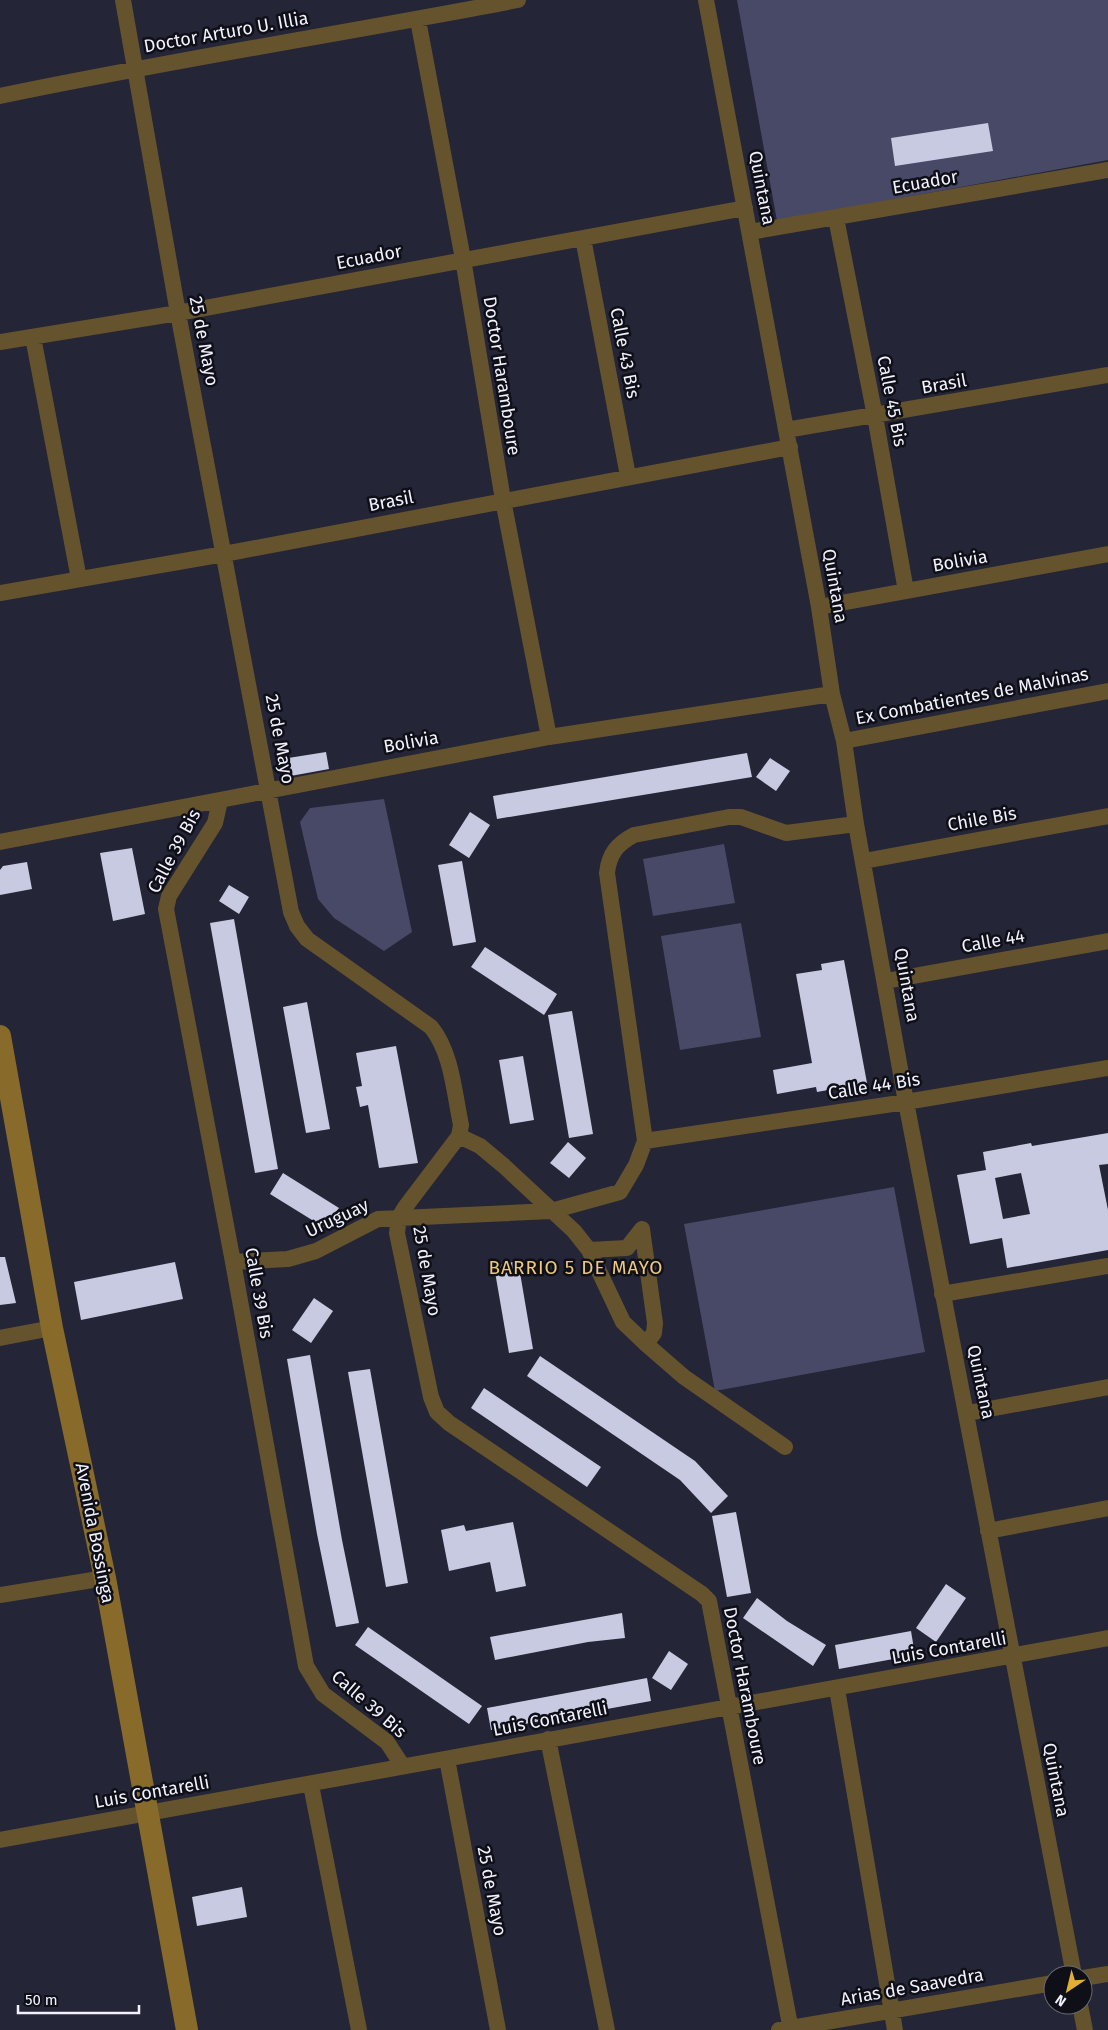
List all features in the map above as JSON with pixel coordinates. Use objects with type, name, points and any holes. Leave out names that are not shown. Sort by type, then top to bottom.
[{"type":"main road","name":"Avenida Bossinga","points":[[0,1036],[5,1095],[105,1578],[146,1813],[187,2030]]},
{"type":"street","name":"25 de Mayo","points":[[123,0],[178,313],[291,912],[297,926],[308,939],[431,1027],[441,1040],[461,1125],[459,1136],[399,1217],[397,1233],[431,1397]]},
{"type":"street","name":"Doctor Arturo U. Illia","points":[[0,96],[135,68],[418,20],[452,6],[518,0]]},
{"type":"street","name":"Quintana","points":[[706,0],[790,447],[819,607],[832,694],[844,740],[856,824],[886,981],[906,1102],[942,1294],[968,1413],[1011,1657],[1072,1965]]},
{"type":"street","name":"Doctor Haramboure","points":[[418,20],[463,259],[503,500],[549,738]]},
{"type":"street","name":"Ecuador","points":[[750,232],[1108,170]]},
{"type":"street","name":"Ecuador","points":[[0,342],[178,313],[745,208]]},
{"type":"street","name":"Calle 45 Bis","points":[[836,218],[875,416],[906,591]]},
{"type":"street","name":"Calle 43 Bis","points":[[583,238],[628,476]]},
{"type":"street","points":[[33,337],[79,579]]},
{"type":"street","name":"Brasil","points":[[786,430],[1108,375]]},
{"type":"street","name":"Brasil","points":[[0,593],[224,554],[628,476],[790,447]]},
{"type":"street","name":"Bolivia","points":[[819,607],[1108,554]]},
{"type":"street","name":"Ex Combatientes de Malvinas","points":[[844,740],[1108,691]]},
{"type":"street","name":"Bolivia","points":[[0,842],[220,801],[269,789],[549,738],[832,694]]},
{"type":"street","name":"Calle 39 Bis","points":[[220,801],[214,823],[169,896],[166,909],[233,1262],[306,1666],[323,1694],[387,1742],[402,1765]]},
{"type":"street","name":"Chile Bis","points":[[864,861],[1108,816]]},
{"type":"street","points":[[645,1141],[607,873],[608,859],[622,842],[634,835],[729,817],[741,817],[786,833],[856,824]]},
{"type":"street","name":"Calle 44","points":[[886,981],[1108,941]]},
{"type":"street","name":"Calle 44 Bis","points":[[645,1141],[906,1102],[1108,1068]]},
{"type":"street","points":[[459,1136],[480,1146],[574,1231],[589,1250],[623,1322],[684,1377],[785,1448]]},
{"type":"street","name":"Uruguay","points":[[233,1262],[288,1259],[316,1251],[378,1219],[551,1211],[620,1192],[636,1165],[645,1141]]},
{"type":"street","points":[[589,1250],[627,1248],[642,1229],[655,1323],[654,1333],[646,1344]]},
{"type":"street","points":[[942,1294],[1108,1266]]},
{"type":"street","points":[[0,1338],[52,1328]]},
{"type":"street","points":[[968,1413],[1108,1387]]},
{"type":"street","name":"Doctor Haramboure","points":[[431,1397],[437,1412],[450,1423],[702,1594],[708,1601],[712,1612],[787,2029]]},
{"type":"street","points":[[988,1530],[1108,1508]]},
{"type":"street","points":[[0,1595],[105,1578]]},
{"type":"street","name":"Luis Contarelli","points":[[0,1840],[311,1785],[402,1765],[447,1759],[1108,1638]]},
{"type":"street","points":[[836,1689],[895,2030]]},
{"type":"street","points":[[548,1739],[607,2030]]},
{"type":"street","name":"25 de Mayo","points":[[447,1759],[498,2030]]},
{"type":"street","points":[[311,1785],[359,2030]]},
{"type":"street","points":[[1093,1976],[1108,1974]]},
{"type":"street","name":"Arias de Saavedra","points":[[787,2029],[1043,1985]]},
{"type":"street","points":[[1082,2015],[1085,2030]]},
{"type":"shaded area","points":[[737,0],[1108,0],[1108,160],[777,221]]},
{"type":"shaded area","points":[[384,799],[412,932],[384,951],[334,918],[318,899],[300,822],[310,808]]},
{"type":"shaded area","points":[[724,844],[735,903],[653,916],[643,859]]},
{"type":"shaded area","points":[[741,923],[761,1037],[680,1050],[661,936]]},
{"type":"shaded area","points":[[894,1187],[925,1352],[715,1391],[684,1224]]},
{"type":"building","points":[[988,123],[993,151],[895,166],[891,138]]},
{"type":"building","points":[[326,752],[329,769],[285,777],[282,759]]},
{"type":"building","points":[[747,753],[752,777],[497,819],[493,796]]},
{"type":"building","points":[[770,758],[790,771],[776,791],[756,777]]},
{"type":"building","points":[[470,812],[490,825],[469,858],[449,845]]},
{"type":"building","points":[[132,848],[145,914],[113,921],[100,853]]},
{"type":"building","points":[[462,861],[476,942],[453,946],[438,865]]},
{"type":"building","points":[[27,862],[32,889],[0,895],[0,870],[3,866]]},
{"type":"building","points":[[229,885],[249,897],[239,914],[219,901]]},
{"type":"building","points":[[234,919],[278,1169],[255,1173],[210,923]]},
{"type":"building","points":[[485,947],[557,994],[544,1015],[471,967]]},
{"type":"building","points":[[844,960],[867,1083],[817,1092],[816,1087],[777,1094],[773,1070],[812,1063],[796,974],[822,970],[821,964]]},
{"type":"building","points":[[307,1002],[330,1129],[306,1133],[283,1007]]},
{"type":"building","points":[[572,1011],[593,1134],[569,1138],[548,1015]]},
{"type":"building","points":[[396,1046],[418,1163],[379,1168],[368,1105],[360,1107],[356,1087],[362,1086],[356,1053]]},
{"type":"building","points":[[523,1056],[534,1120],[510,1124],[499,1060]]},
{"type":"building","points":[[1108,1133],[1108,1164],[1099,1165],[1108,1210],[1108,1250],[1007,1268],[1002,1238],[970,1244],[957,1175],[986,1170],[983,1152],[1031,1143],[1032,1146]],"holes":[[[1021,1173],[1030,1214],[1003,1219],[995,1178]]]},
{"type":"building","points":[[568,1142],[586,1158],[569,1178],[550,1163]]},
{"type":"building","points":[[283,1173],[339,1208],[325,1228],[270,1194]]},
{"type":"building","points":[[0,1257],[5,1257],[16,1303],[0,1305]]},
{"type":"building","points":[[518,1261],[533,1349],[509,1353],[494,1266]]},
{"type":"building","points":[[175,1262],[183,1299],[81,1320],[74,1282]]},
{"type":"building","points":[[314,1298],[333,1311],[311,1343],[292,1330]]},
{"type":"building","points":[[310,1355],[342,1540],[359,1623],[336,1627],[317,1534],[287,1359]]},
{"type":"building","points":[[540,1356],[695,1461],[728,1496],[711,1513],[680,1480],[527,1376]]},
{"type":"building","points":[[370,1369],[408,1583],[386,1587],[348,1372]]},
{"type":"building","points":[[484,1388],[601,1467],[587,1487],[471,1408]]},
{"type":"building","points":[[736,1512],[751,1593],[727,1597],[712,1516]]},
{"type":"building","points":[[513,1522],[526,1586],[496,1592],[490,1562],[449,1571],[441,1530],[464,1525],[466,1531]]},
{"type":"building","points":[[946,1584],[966,1598],[936,1642],[916,1628]]},
{"type":"building","points":[[757,1598],[787,1621],[826,1645],[813,1666],[743,1618]]},
{"type":"building","points":[[622,1613],[625,1638],[588,1642],[495,1660],[490,1637]]},
{"type":"building","points":[[368,1627],[482,1706],[469,1724],[355,1645]]},
{"type":"building","points":[[911,1631],[915,1655],[839,1669],[835,1645]]},
{"type":"building","points":[[669,1651],[688,1664],[671,1690],[652,1678]]},
{"type":"building","points":[[647,1678],[651,1701],[491,1730],[487,1708]]},
{"type":"building","points":[[242,1887],[247,1917],[197,1926],[192,1897]]},
{"type":"district","name":"BARRIO 5 DE MAYO","points":[[576,1267]]}]
